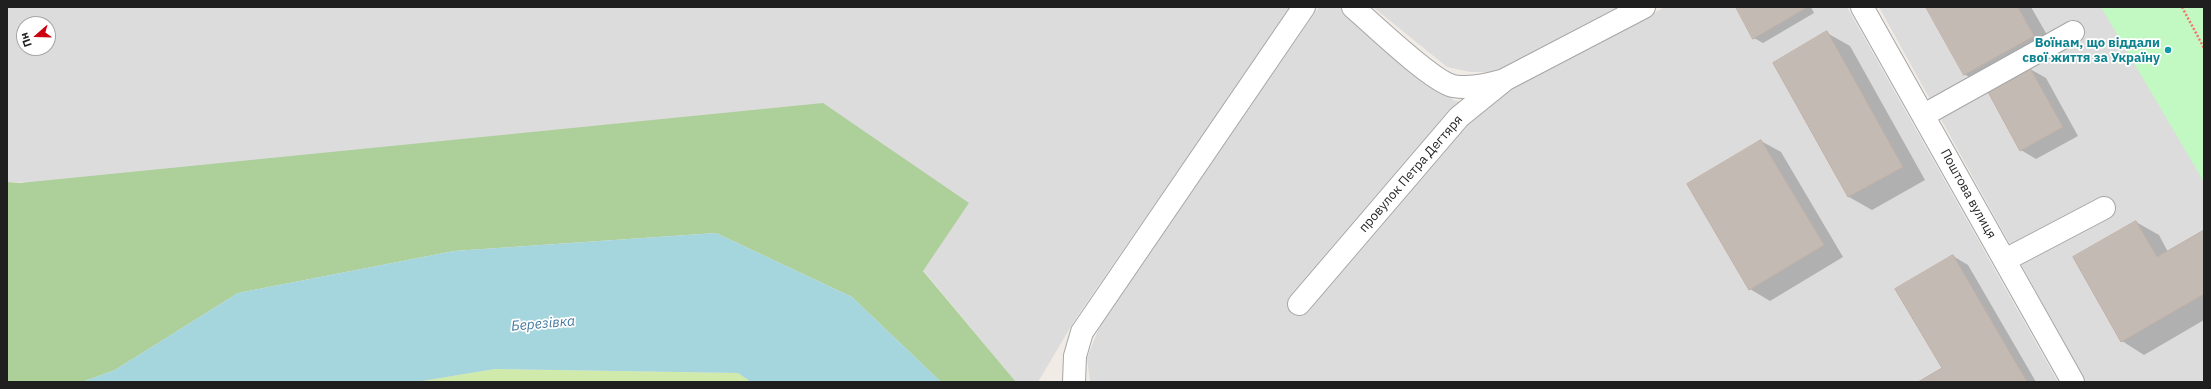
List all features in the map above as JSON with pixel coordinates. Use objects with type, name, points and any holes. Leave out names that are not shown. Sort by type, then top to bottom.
[{"type":"street","points":[[1074,382],[1075,356],[1082,332],[1304,7]]},
{"type":"street","points":[[1352,7],[1432,75],[1452,86],[1476,87],[1506,79]]},
{"type":"street","name":"провулок Петра Дегтяря","points":[[1299,304],[1459,117],[1506,79],[1644,7]]},
{"type":"street","name":"Поштова вулиця","points":[[1862,7],[2073,382]]},
{"type":"street","points":[[1924,116],[2073,32]]},
{"type":"street","points":[[2005,260],[2104,208]]},
{"type":"path","points":[[2182,7],[2204,48]]},
{"type":"shaded area","points":[[7,7],[1291,7],[1076,318],[1038,382],[1016,382],[923,270],[969,203],[7,182]]},
{"type":"shaded area","points":[[1319,7],[1339,7],[1455,101],[1488,102],[1665,7],[1847,7],[2058,382],[1090,382],[1087,358],[1103,318]]},
{"type":"shaded area","points":[[1373,7],[1623,7],[1524,60],[1492,72],[1470,72],[1447,67]]},
{"type":"shaded area","points":[[1879,7],[2204,7],[2204,379],[2199,382],[2086,382]]},
{"type":"green space","points":[[2101,7],[2204,7],[2204,182]]},
{"type":"green space","points":[[823,103],[969,203],[923,271],[1016,382],[941,382],[852,297],[716,233],[454,251],[238,293],[115,370],[82,382],[7,382],[7,182],[20,183]]},
{"type":"green space","points":[[495,369],[738,373],[751,382],[416,382]]},
{"type":"water","name":"Березівка","points":[[716,233],[852,297],[941,382],[751,382],[738,373],[495,369],[416,382],[82,382],[115,370],[238,293],[454,251]]},
{"type":"building","points":[[1736,7],[1806,7],[1806,8],[1753,39]]},
{"type":"building","points":[[1926,7],[2018,7],[2034,36],[1964,75]]},
{"type":"building","points":[[1827,31],[1903,167],[1848,197],[1773,63]]},
{"type":"building","points":[[2030,68],[2063,127],[2020,151],[1988,92]]},
{"type":"building","points":[[1761,140],[1824,245],[1749,290],[1687,184]]},
{"type":"building","points":[[2136,221],[2157,257],[2204,230],[2204,294],[2121,342],[2073,257]]},
{"type":"building","points":[[1953,255],[2027,382],[1918,382],[1942,368],[1895,289]]},
{"type":"place","name":"Воїнам, що віддали свої життя за Україну","points":[[2168,50]]}]
